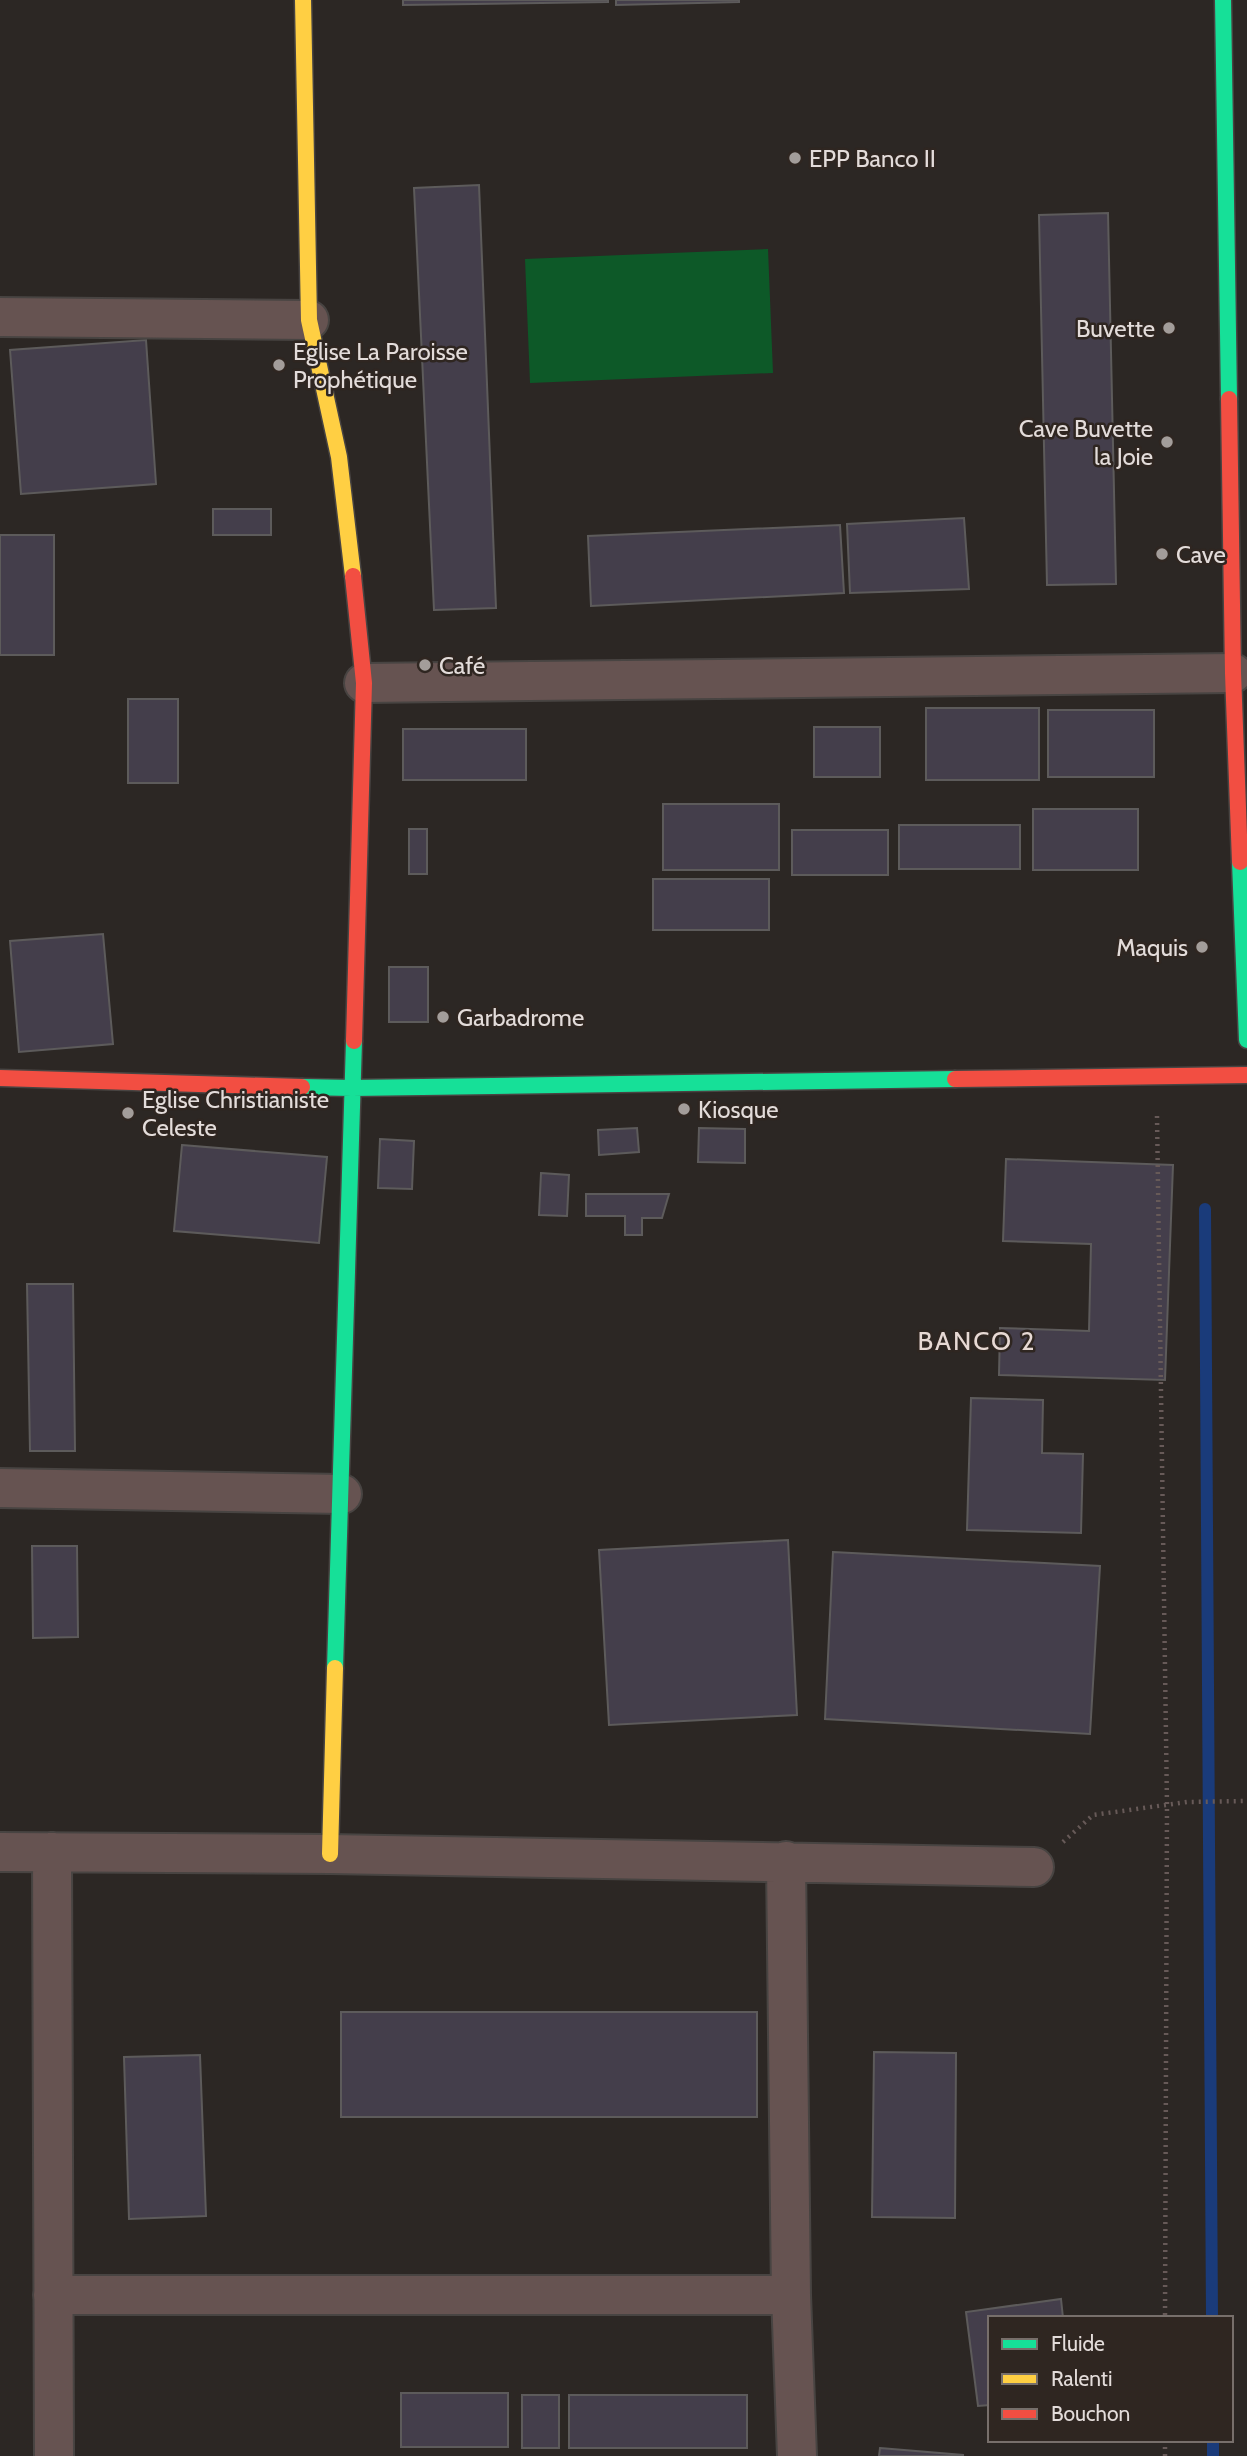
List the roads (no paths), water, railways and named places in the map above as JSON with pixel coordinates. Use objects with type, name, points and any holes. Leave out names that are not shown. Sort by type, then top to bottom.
[{"type":"street","points":[[303,0],[309,320],[343,484],[364,683],[330,1854]]},
{"type":"street","points":[[1223,0],[1237,244],[1233,673],[1247,1040]]},
{"type":"street","points":[[0,317],[309,320]]},
{"type":"street","points":[[364,683],[1233,673]]},
{"type":"street","points":[[0,1078],[352,1088],[1247,1075]]},
{"type":"street","points":[[0,1488],[342,1494]]},
{"type":"street","points":[[0,1852],[330,1854],[1034,1867]]},
{"type":"street","points":[[52,1852],[54,2456]]},
{"type":"street","points":[[786,1861],[791,2295],[797,2456]]},
{"type":"street","points":[[53,2295],[791,2295]]},
{"type":"waterway","points":[[1205,1209],[1212,2316]]},
{"type":"waterway","points":[[1213,2442],[1213,2456]]},
{"type":"place","name":"EPP Banco II","points":[[795,158]]},
{"type":"place","name":"Buvette","points":[[1169,328]]},
{"type":"place","name":"Eglise La Paroisse Prophétique","points":[[279,365]]},
{"type":"place","name":"Cave Buvette la Joie","points":[[1167,442]]},
{"type":"place","name":"Cave","points":[[1162,554]]},
{"type":"place","name":"Café","points":[[425,665]]},
{"type":"place","name":"Maquis","points":[[1202,947]]},
{"type":"place","name":"Garbadrome","points":[[443,1017]]},
{"type":"place","name":"Kiosque","points":[[684,1109]]},
{"type":"place","name":"Eglise Christianiste Celeste","points":[[128,1113]]},
{"type":"district","name":"BANCO 2","points":[[977,1341]]}]
